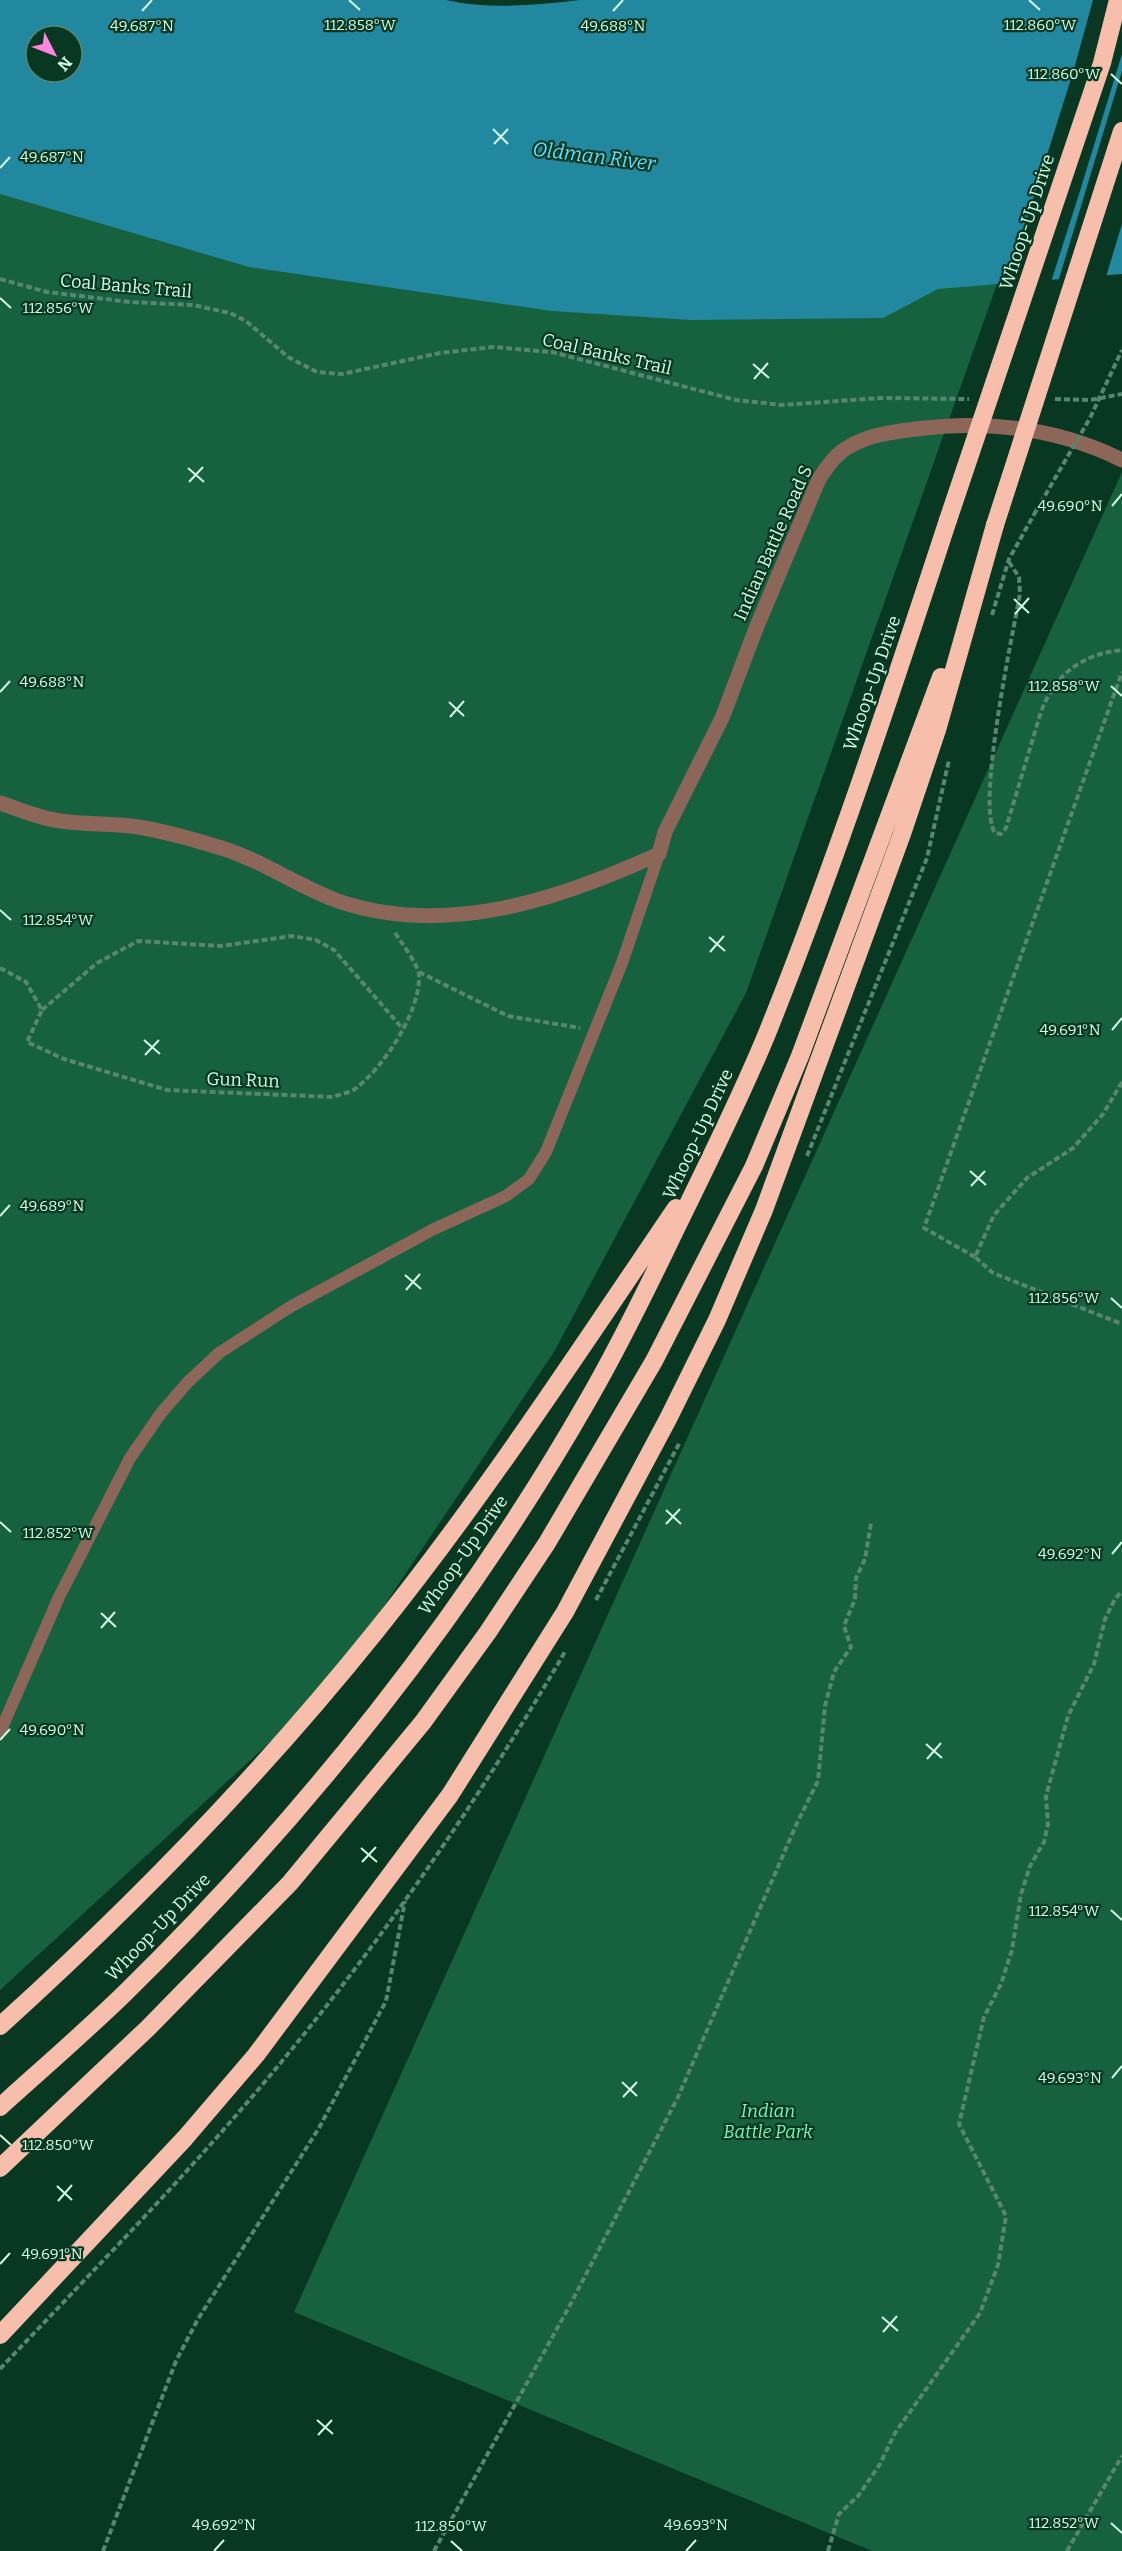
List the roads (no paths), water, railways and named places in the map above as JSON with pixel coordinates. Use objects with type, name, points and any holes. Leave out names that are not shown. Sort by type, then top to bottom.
[{"type":"highway","name":"Whoop-Up Drive","points":[[0,2107],[124,1993],[265,1847],[327,1775],[393,1691],[510,1526],[586,1403],[624,1335],[712,1155],[764,1040],[805,934],[877,737],[1102,63],[1118,0]]},
{"type":"highway","points":[[0,2335],[177,2146],[256,2055],[450,1794],[566,1612],[683,1389],[717,1320],[764,1210],[909,813],[937,730],[995,525],[1122,131]]},
{"type":"highway","points":[[0,2168],[148,2028],[290,1883],[423,1722],[488,1632],[547,1544],[654,1361],[754,1166],[800,1056],[852,918],[995,525]]},
{"type":"highway","points":[[0,2026],[71,1962],[236,1796],[377,1630],[516,1442],[712,1155]]},
{"type":"street","name":"Indian Battle Road S","points":[[659,854],[665,832],[722,718],[757,626],[819,479],[831,460],[850,446],[880,434],[952,426],[1012,426],[1085,443],[1122,460]]},
{"type":"street","points":[[0,803],[59,821],[138,827],[219,847],[337,900],[372,910],[404,915],[471,914],[500,910],[603,880],[659,854]]},
{"type":"lane","points":[[0,1732],[59,1597],[130,1458],[161,1413],[188,1382],[219,1353],[290,1306],[434,1229],[506,1196],[529,1179],[546,1152],[596,1030],[622,963],[659,854]]},
{"type":"water","name":"Oldman River","points":[[0,0],[446,0],[496,6],[580,0],[1122,0],[1122,274],[938,289],[883,318],[691,320],[552,311],[249,267],[0,194]]},
{"type":"park label","name":"Indian Battle Park","points":[[768,2121]]}]
